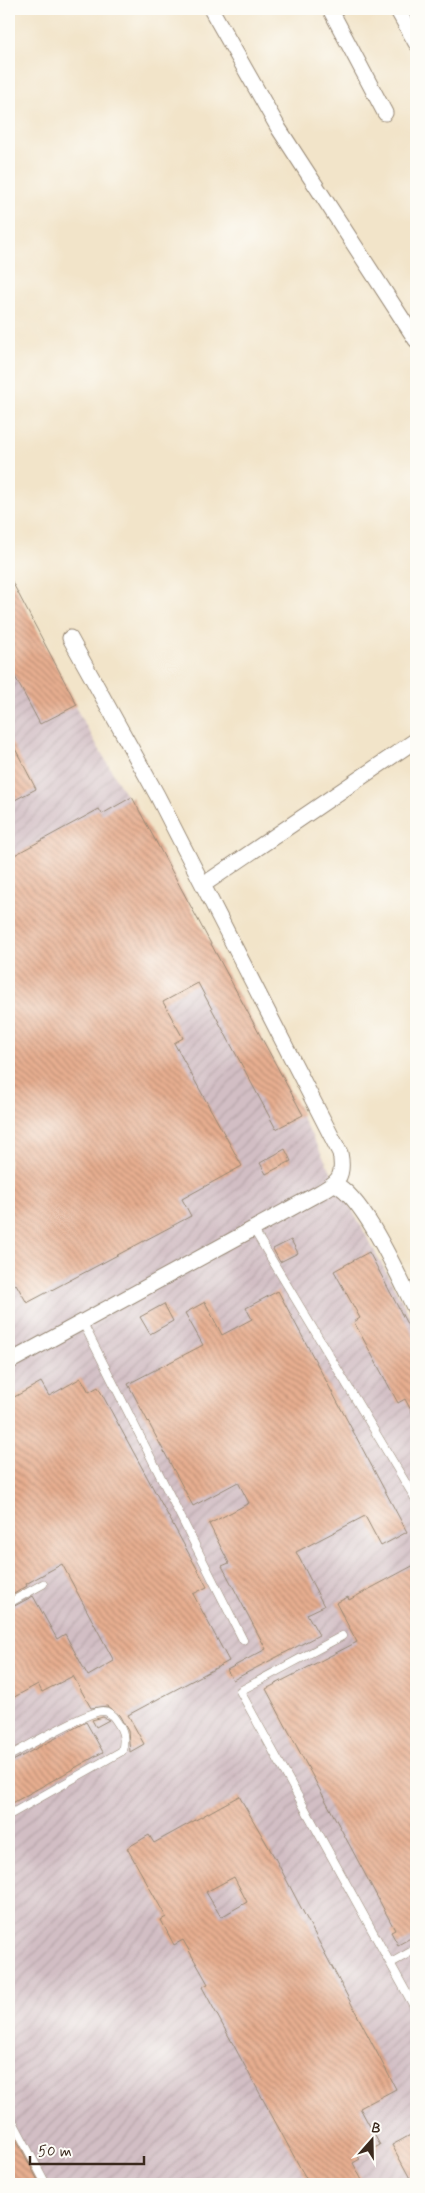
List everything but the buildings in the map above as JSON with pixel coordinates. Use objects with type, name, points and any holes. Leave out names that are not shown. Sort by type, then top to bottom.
[{"type":"street","points":[[211,9],[279,129],[416,340]]},
{"type":"street","points":[[330,9],[384,113]]},
{"type":"street","points":[[397,9],[416,43]]},
{"type":"street","points":[[9,1362],[254,1230],[335,1184],[342,1170],[340,1154],[157,795],[70,638]]},
{"type":"street","points":[[203,885],[416,740]]},
{"type":"street","points":[[335,1184],[345,1190],[364,1214],[416,1310]]},
{"type":"lane","points":[[254,1230],[416,1500]]},
{"type":"lane","points":[[83,1323],[243,1640]]},
{"type":"lane","points":[[9,1603],[43,1584]]},
{"type":"lane","points":[[342,1636],[240,1691],[416,2010]]},
{"type":"lane","points":[[9,1756],[87,1715],[103,1711],[113,1715],[121,1728],[125,1741],[122,1751],[9,1815]]},
{"type":"lane","points":[[390,1962],[416,1949]]},
{"type":"lane","points":[[9,2114],[46,2184]]},
{"type":"shaded area","points":[[9,592],[128,799],[416,1327],[416,2184],[9,2184]]}]
